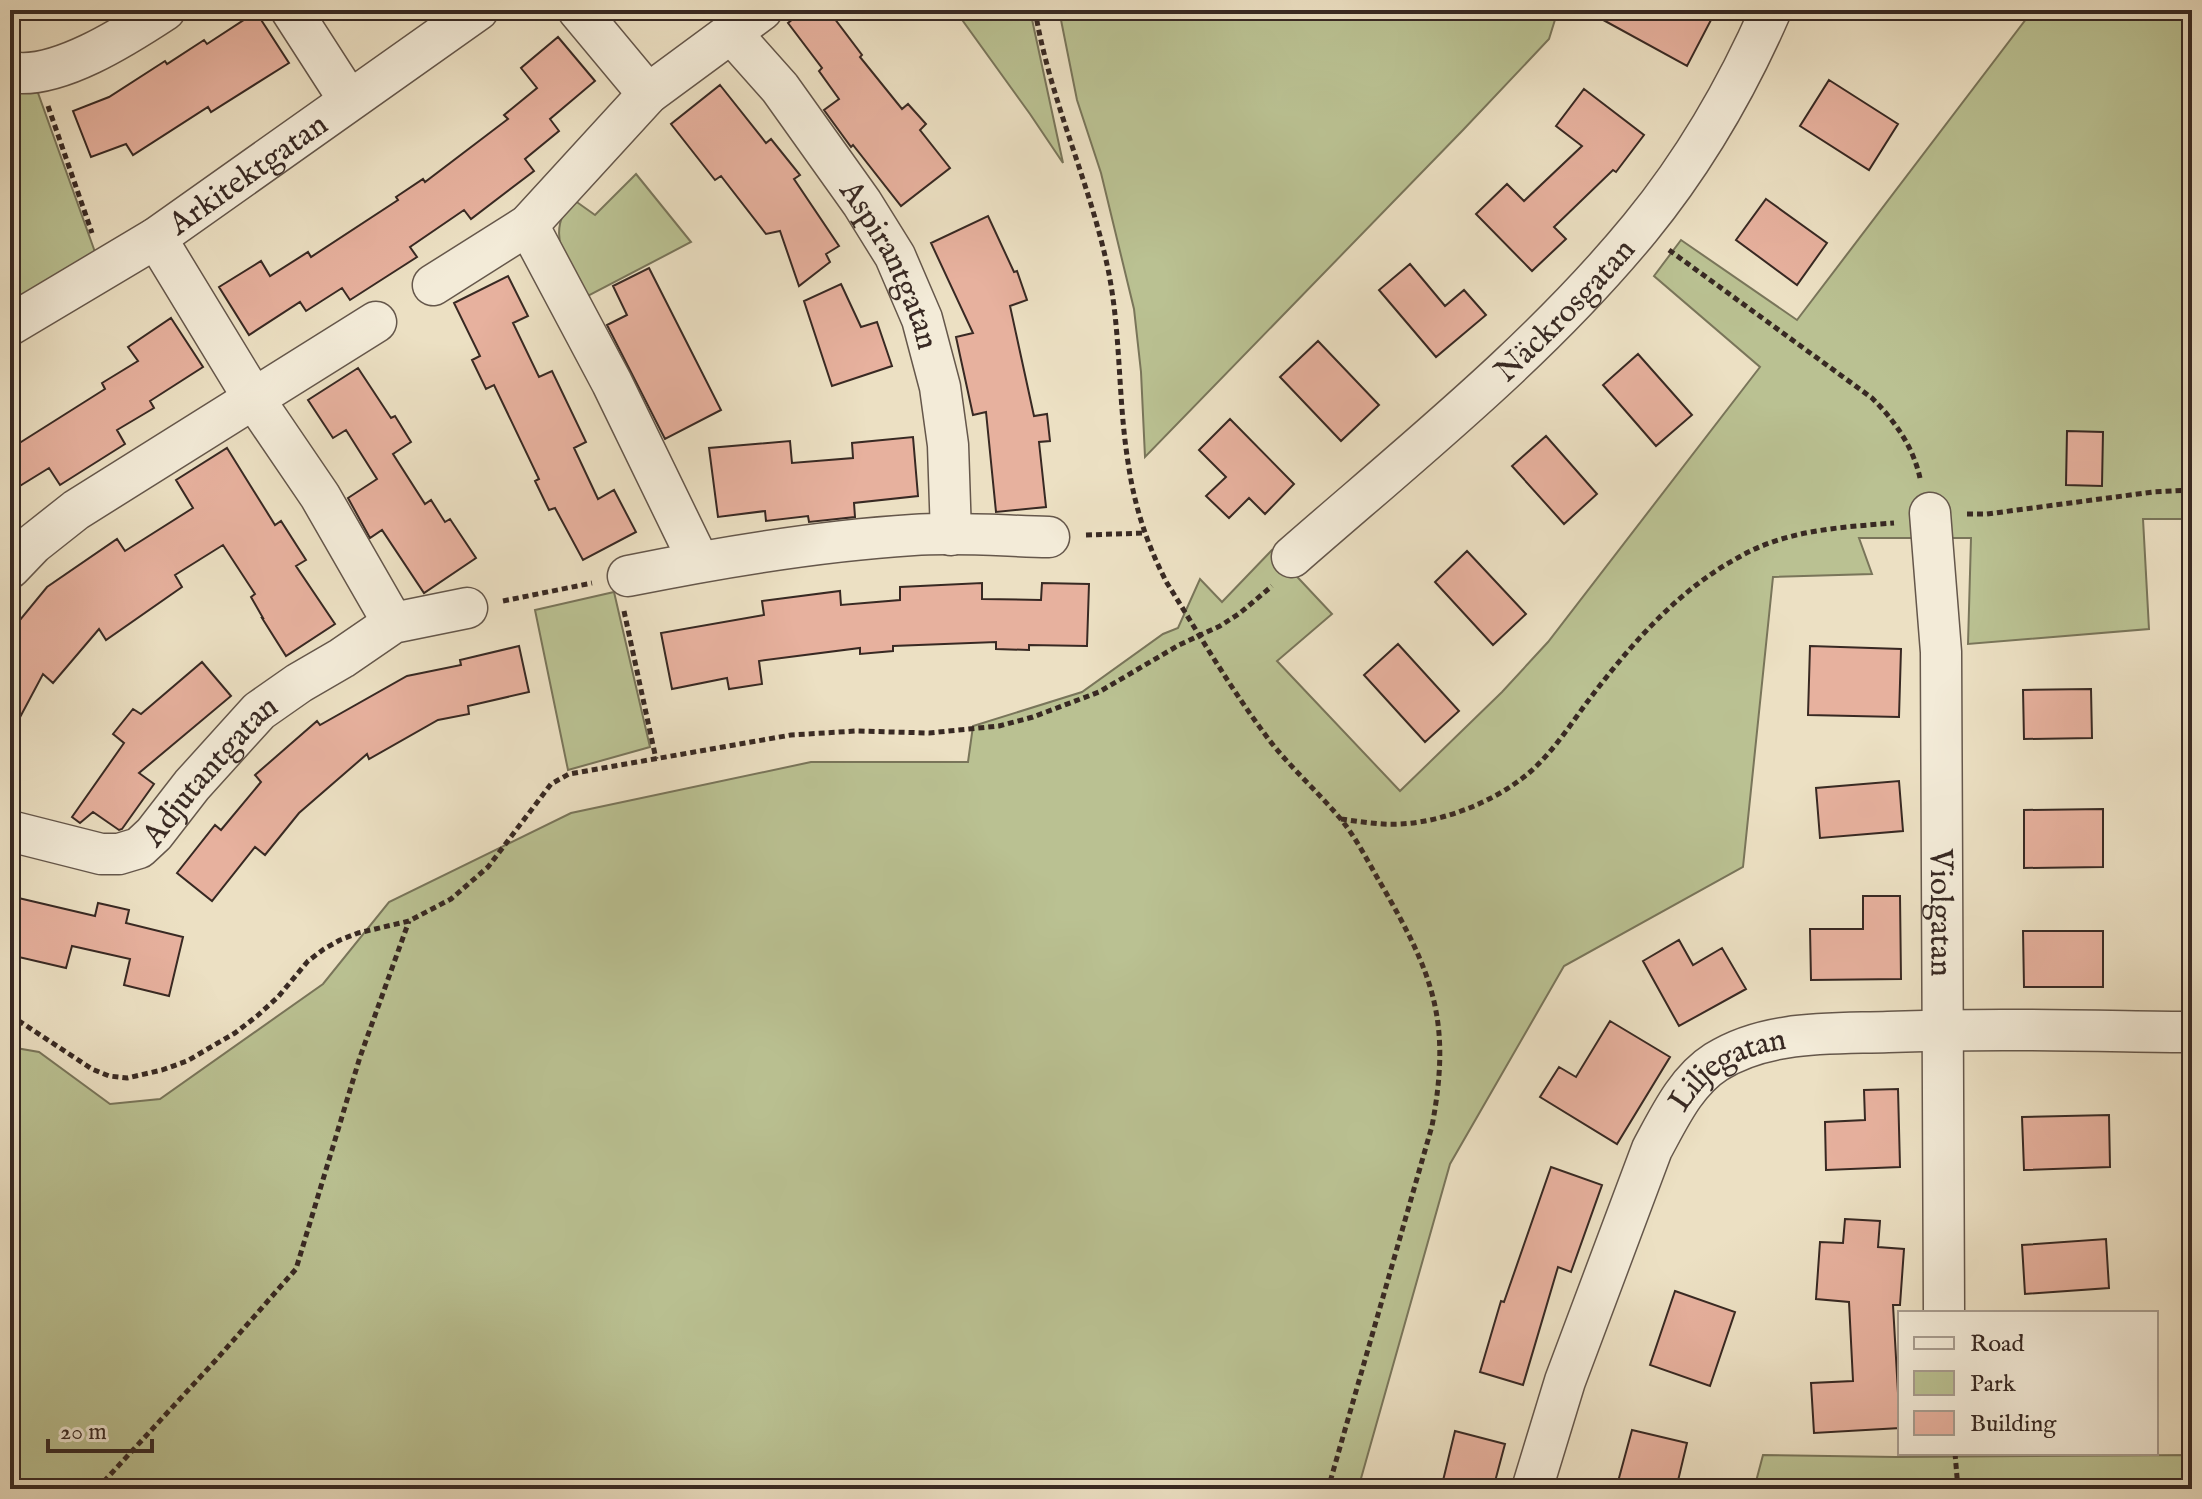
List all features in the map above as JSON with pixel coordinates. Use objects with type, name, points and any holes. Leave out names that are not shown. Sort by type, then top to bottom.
[{"type":"street","points":[[24,71],[61,66],[118,40],[165,10]]},
{"type":"street","points":[[291,10],[349,100]]},
{"type":"street","name":"Arkitektgatan","points":[[10,325],[156,238],[478,10]]},
{"type":"street","points":[[578,10],[648,94]]},
{"type":"street","name":"Näckrosgatan","points":[[1292,557],[1447,422],[1546,330],[1640,228],[1707,135],[1748,62],[1771,10]]},
{"type":"street","name":"Aspirantgatan","points":[[433,285],[528,225],[648,94],[747,22],[780,88],[862,203],[895,256],[922,319],[940,387],[948,445],[951,535]]},
{"type":"street","points":[[528,225],[612,383],[699,562]]},
{"type":"street","points":[[156,238],[254,399],[320,496],[393,623]]},
{"type":"street","points":[[10,568],[33,544],[76,510],[376,322]]},
{"type":"street","name":"Violgatan","points":[[1930,513],[1941,652],[1944,1311]]},
{"type":"street","points":[[623,577],[784,548],[914,535],[1049,537]]},
{"type":"street","name":"Adjutantgatan","points":[[10,831],[101,854],[119,854],[139,848],[259,711],[393,623],[467,608]]},
{"type":"street","name":"Liljegatan","points":[[1532,1489],[1565,1381],[1652,1149],[1690,1086],[1715,1063],[1750,1046],[1791,1036],[1944,1030],[2192,1032]]},
{"type":"path","points":[[1035,10],[1050,76],[1109,275],[1127,461],[1145,533],[1167,583],[1249,712],[1354,838],[1409,932],[1423,963],[1436,1008],[1441,1056],[1432,1126],[1328,1489]]},
{"type":"path","points":[[24,71],[54,127],[104,269]]},
{"type":"path","points":[[1661,244],[1872,398],[1887,413],[1911,450],[1930,513]]},
{"type":"path","points":[[1341,819],[1386,824],[1424,820],[1457,812],[1498,795],[1530,772],[1549,752],[1645,631],[1680,598],[1739,556],[1756,548],[1793,536],[1838,528],[1899,523],[1930,513],[1987,514],[2153,492],[2192,490]]},
{"type":"path","points":[[1049,537],[1145,533]]},
{"type":"path","points":[[10,1015],[92,1069],[109,1076],[127,1078],[162,1070],[187,1061],[235,1033],[278,997],[308,961],[332,944],[358,933],[409,921],[451,899],[488,867],[551,784],[578,771],[823,731],[929,733],[999,726],[1067,706],[1099,692],[1240,613],[1285,575],[1292,557]]},
{"type":"path","points":[[467,608],[623,577],[656,759]]},
{"type":"path","points":[[97,1489],[296,1269],[360,1057],[409,921]]},
{"type":"path","points":[[1955,1455],[1958,1489]]},
{"type":"green space","points":[[955,10],[1030,10],[1063,163],[1030,114]]},
{"type":"green space","points":[[1059,10],[1558,10],[1549,39],[1145,457],[1134,309],[1101,173],[1077,100]]},
{"type":"green space","points":[[2033,10],[2192,10],[2192,519],[2143,519],[2149,629],[1968,644],[1971,538],[1859,538],[1872,574],[1773,577],[1743,867],[1564,966],[1450,1164],[1358,1489],[10,1489],[10,1047],[39,1052],[110,1104],[160,1099],[323,984],[389,902],[571,813],[811,762],[968,762],[973,726],[1082,692],[1163,634],[1178,628],[1200,579],[1222,602],[1272,550],[1332,614],[1277,661],[1400,791],[1502,692],[1548,642],[1760,367],[1654,276],[1681,240],[1797,320]]},
{"type":"green space","points":[[33,79],[95,252],[10,307],[10,85]]},
{"type":"green space","points":[[636,174],[691,242],[584,298],[561,247],[559,236],[563,215],[574,200],[595,215]]},
{"type":"green space","points":[[614,592],[650,747],[568,770],[535,610]]},
{"type":"green space","points":[[1763,1455],[2192,1455],[2192,1489],[1754,1489]]},
{"type":"building","points":[[804,10],[828,10],[862,55],[860,57],[902,109],[908,104],[926,124],[920,130],[950,168],[901,206],[824,110],[839,99],[819,71],[822,68],[788,23]]},
{"type":"building","points":[[1585,10],[1692,10],[1711,20],[1687,66]]},
{"type":"building","points":[[256,12],[289,63],[211,112],[208,107],[133,155],[126,144],[91,157],[73,111],[109,97],[204,40],[207,44]]},
{"type":"building","points":[[558,37],[595,81],[550,119],[559,131],[525,159],[534,171],[471,219],[464,210],[410,247],[417,257],[350,300],[342,288],[306,311],[300,302],[249,335],[219,287],[261,261],[270,276],[308,252],[311,257],[398,200],[396,197],[423,179],[425,182],[508,119],[504,115],[537,88],[521,68]]},
{"type":"building","points":[[1829,80],[1898,124],[1869,170],[1800,126]]},
{"type":"building","points":[[720,85],[766,143],[771,139],[800,175],[794,179],[839,246],[826,254],[830,262],[799,286],[780,231],[766,234],[721,176],[715,180],[671,124]]},
{"type":"building","points":[[1584,89],[1644,135],[1616,172],[1613,170],[1554,227],[1566,239],[1532,271],[1476,214],[1507,184],[1524,201],[1582,146],[1556,126]]},
{"type":"building","points":[[1766,199],[1827,243],[1797,285],[1736,240]]},
{"type":"building","points":[[988,216],[1014,272],[1017,271],[1027,300],[1010,306],[1034,416],[1047,414],[1050,441],[1039,442],[1046,507],[996,512],[986,412],[973,415],[956,337],[973,333],[931,243]]},
{"type":"building","points":[[1410,264],[1445,306],[1464,290],[1486,315],[1436,357],[1379,290]]},
{"type":"building","points":[[649,268],[721,410],[665,439],[607,325],[627,315],[613,286]]},
{"type":"building","points":[[508,276],[528,316],[513,323],[539,377],[552,371],[586,442],[574,448],[598,499],[614,490],[636,532],[583,560],[555,508],[549,510],[535,481],[539,479],[494,385],[486,389],[472,360],[480,356],[454,303]]},
{"type":"building","points":[[841,284],[861,327],[877,322],[892,366],[832,386],[804,301]]},
{"type":"building","points":[[171,318],[203,367],[150,401],[154,408],[117,430],[125,444],[60,485],[49,468],[10,492],[10,449],[105,389],[102,383],[138,361],[128,347]]},
{"type":"building","points":[[1318,341],[1379,405],[1341,441],[1280,377]]},
{"type":"building","points":[[1638,354],[1692,415],[1656,446],[1603,385]]},
{"type":"building","points":[[358,368],[411,442],[393,454],[425,504],[431,500],[445,522],[450,519],[476,558],[424,593],[382,530],[370,538],[348,498],[377,479],[346,430],[333,438],[308,400]]},
{"type":"building","points":[[1230,419],[1294,484],[1265,514],[1249,498],[1229,518],[1206,496],[1226,477],[1199,450]]},
{"type":"building","points":[[2067,431],[2103,432],[2102,486],[2066,485]]},
{"type":"building","points":[[1546,436],[1597,494],[1564,524],[1512,466]]},
{"type":"building","points":[[913,437],[918,496],[854,503],[855,517],[809,522],[808,516],[766,521],[765,511],[718,517],[709,448],[790,441],[792,463],[853,458],[852,443]]},
{"type":"building","points":[[227,448],[275,525],[281,521],[306,560],[296,566],[335,624],[286,656],[251,597],[255,594],[223,545],[175,575],[182,587],[106,640],[99,629],[53,683],[43,674],[10,736],[10,632],[47,587],[117,539],[125,551],[193,508],[176,480]]},
{"type":"building","points":[[1467,551],[1526,614],[1493,645],[1435,582]]},
{"type":"building","points":[[982,583],[982,599],[1041,600],[1042,583],[1089,584],[1087,646],[1029,645],[1029,650],[996,649],[996,642],[893,646],[893,651],[860,654],[860,648],[759,661],[762,684],[729,689],[727,678],[672,689],[661,633],[764,615],[762,601],[840,591],[841,605],[900,600],[900,587]]},
{"type":"building","points":[[1398,644],[1459,711],[1425,742],[1364,675]]},
{"type":"building","points":[[519,646],[529,692],[468,706],[469,714],[438,720],[369,759],[367,754],[299,813],[265,855],[255,847],[212,901],[177,873],[215,825],[221,830],[261,782],[255,775],[317,721],[320,725],[407,676],[461,665],[460,660]]},
{"type":"building","points":[[1810,646],[1901,649],[1899,717],[1808,715]]},
{"type":"building","points":[[202,662],[231,696],[139,773],[154,784],[122,829],[93,812],[80,823],[72,817],[124,743],[113,734],[133,709],[141,714]]},
{"type":"building","points":[[2091,689],[2092,738],[2024,739],[2023,690]]},
{"type":"building","points":[[1899,781],[1903,831],[1820,838],[1816,788]]},
{"type":"building","points":[[2103,809],[2103,867],[2024,868],[2024,810]]},
{"type":"building","points":[[10,896],[95,916],[98,903],[129,910],[126,923],[183,937],[169,996],[124,985],[130,959],[72,946],[66,968],[10,955]]},
{"type":"building","points":[[1863,896],[1900,896],[1901,979],[1811,980],[1810,929],[1863,929]]},
{"type":"building","points":[[2023,931],[2103,931],[2103,987],[2024,987]]},
{"type":"building","points":[[1679,940],[1693,965],[1722,948],[1746,989],[1679,1026],[1643,961]]},
{"type":"building","points":[[1610,1021],[1670,1057],[1617,1144],[1540,1097],[1559,1067],[1576,1077]]},
{"type":"building","points":[[1898,1089],[1900,1167],[1826,1170],[1825,1122],[1865,1120],[1864,1090]]},
{"type":"building","points":[[2109,1115],[2110,1167],[2024,1170],[2022,1117]]},
{"type":"building","points":[[1551,1167],[1602,1185],[1571,1272],[1558,1267],[1523,1385],[1480,1372],[1501,1301],[1504,1302]]},
{"type":"building","points":[[1845,1219],[1880,1221],[1878,1247],[1904,1249],[1900,1305],[1893,1305],[1898,1428],[1814,1433],[1811,1383],[1853,1381],[1849,1302],[1816,1299],[1820,1242],[1843,1243]]},
{"type":"building","points":[[2106,1239],[2109,1288],[2025,1294],[2022,1245]]},
{"type":"building","points":[[1675,1291],[1735,1312],[1710,1386],[1650,1365]]},
{"type":"building","points":[[1632,1430],[1687,1443],[1676,1489],[1616,1489]]},
{"type":"building","points":[[1455,1431],[1505,1444],[1493,1489],[1441,1489]]}]
